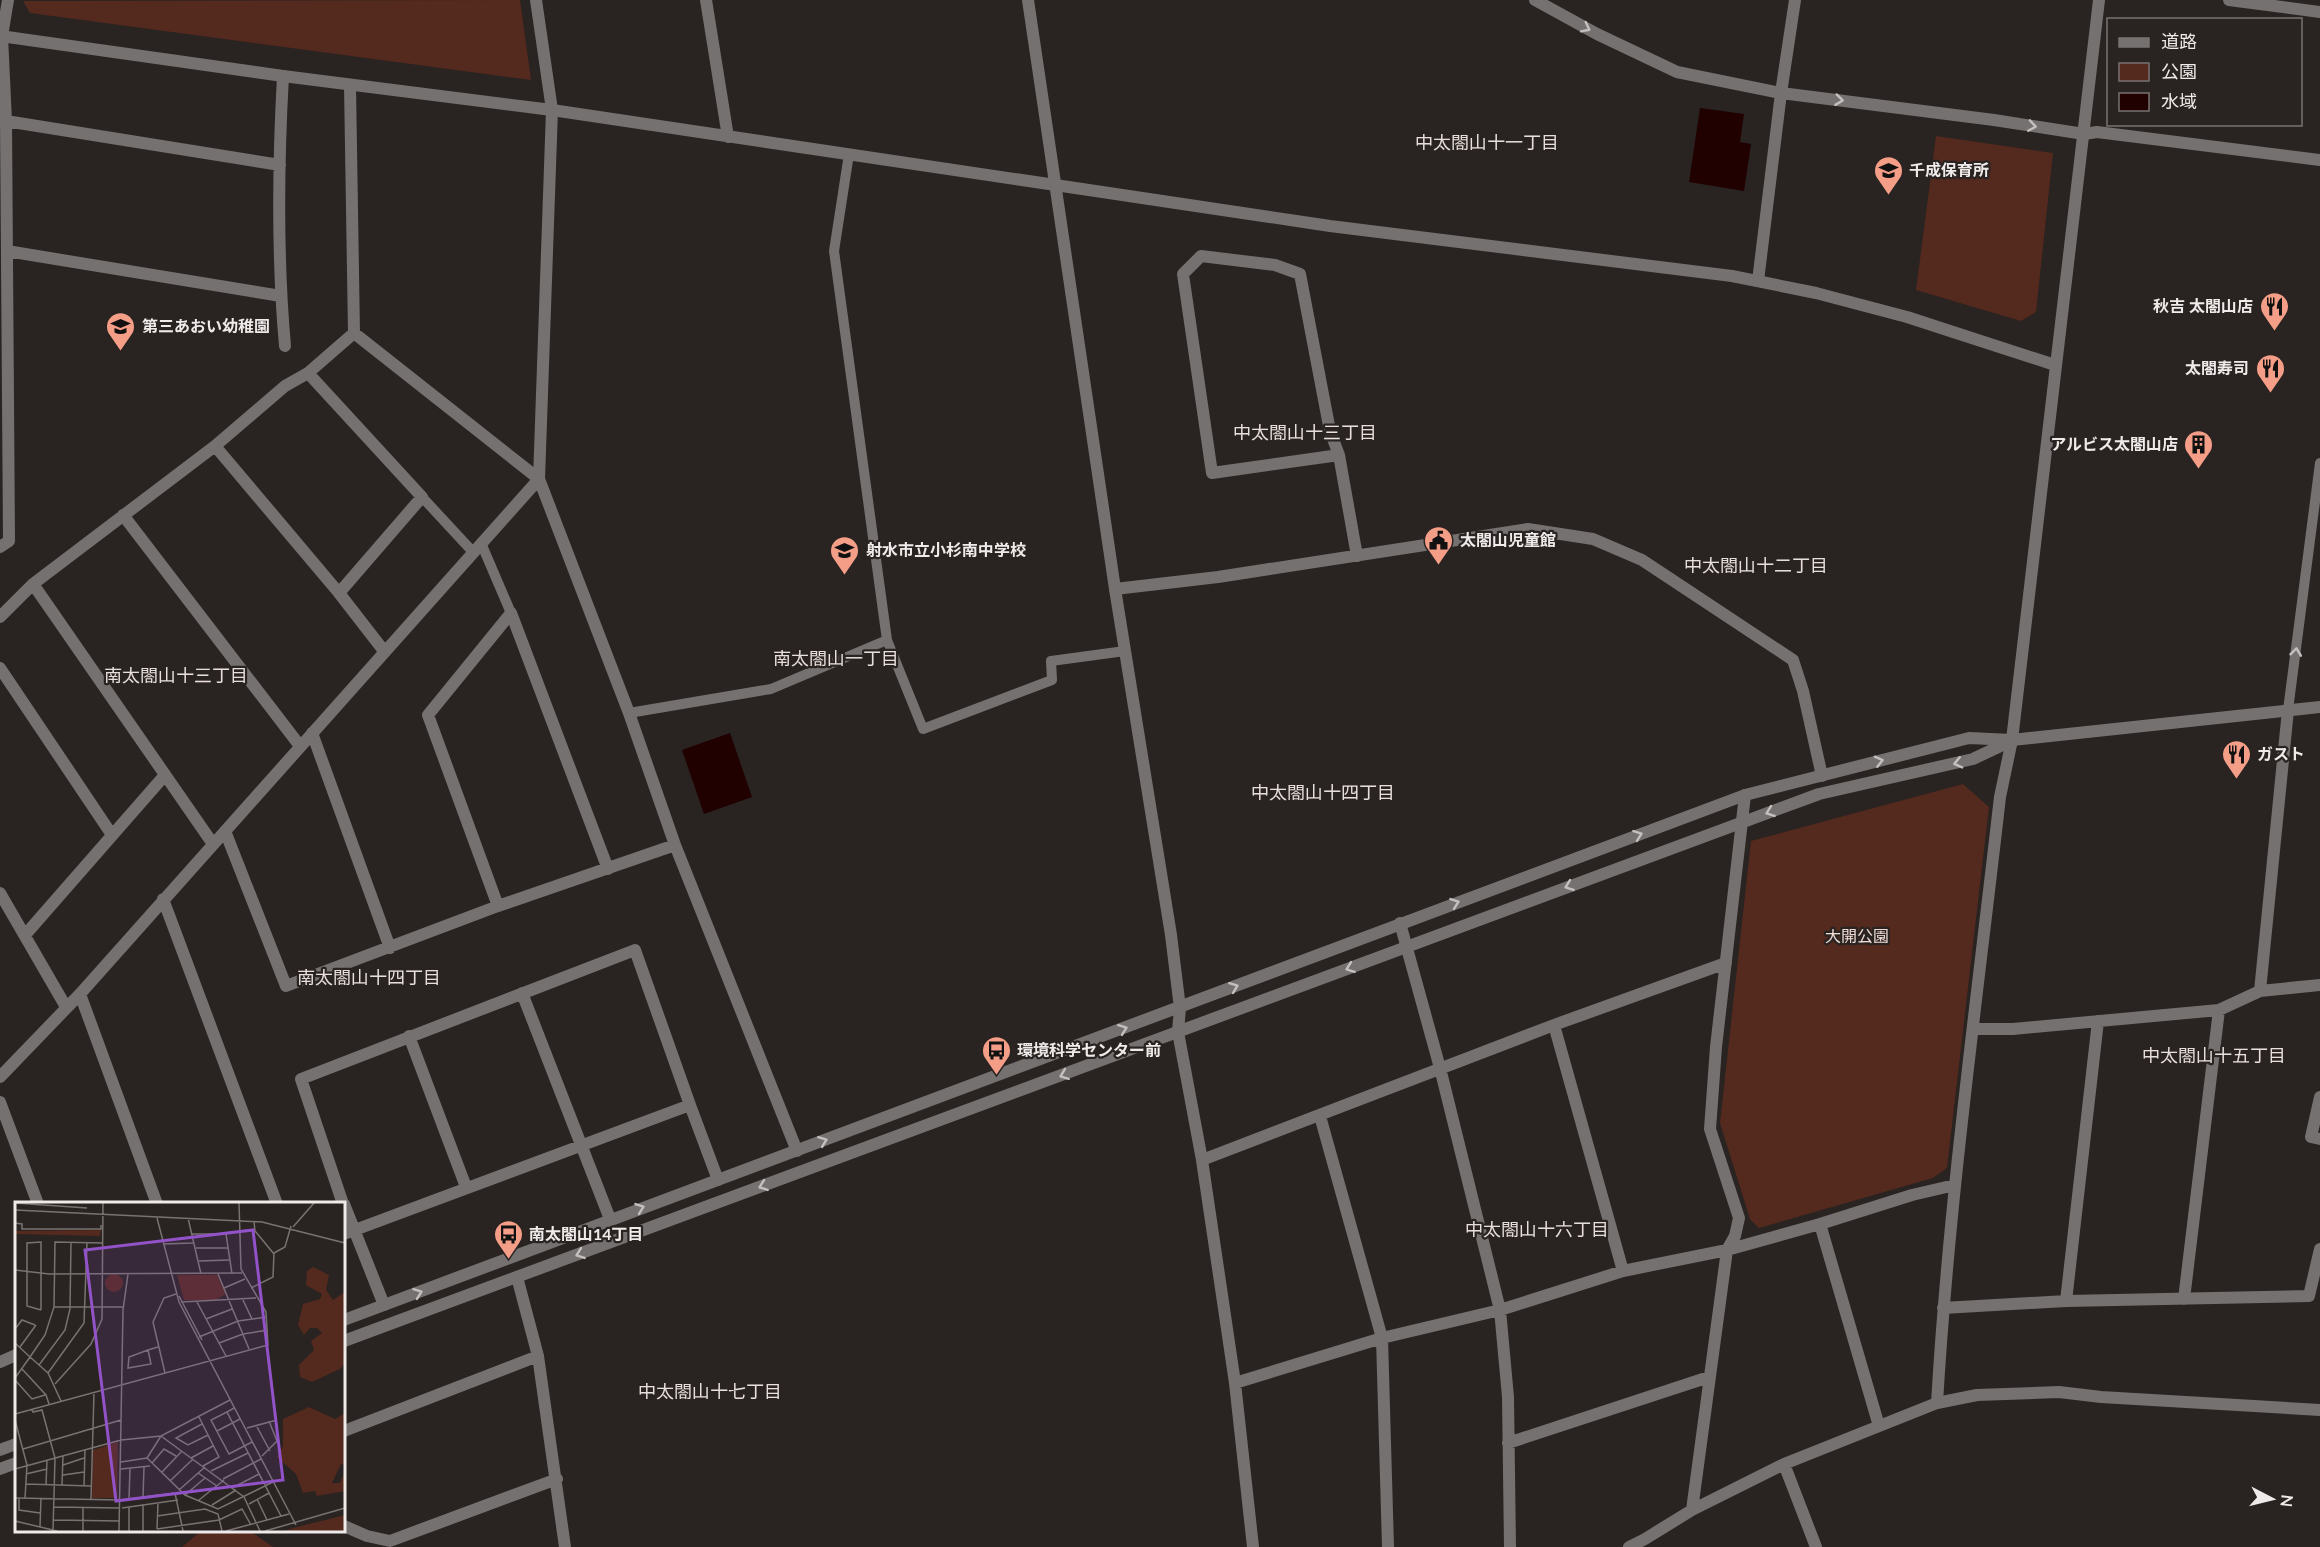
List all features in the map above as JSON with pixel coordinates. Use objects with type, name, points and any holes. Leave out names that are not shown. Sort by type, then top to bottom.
[{"type":"street","points":[[0,547],[9,540],[6,121],[1,36],[8,0]]},
{"type":"street","points":[[536,0],[552,110],[539,478],[629,713],[675,845],[797,1151]]},
{"type":"street","points":[[706,0],[728,137]]},
{"type":"street","points":[[1028,0],[1115,589],[1172,935],[1180,1008],[1178,1032],[1203,1160],[1235,1383],[1253,1547]]},
{"type":"street","points":[[1534,0],[1597,34],[1677,72],[1781,93],[1994,120],[2084,134],[2097,132],[2320,160]]},
{"type":"street","points":[[1758,281],[1795,0]]},
{"type":"street","points":[[1937,1403],[1943,1308],[1973,1029],[2000,797],[2012,740],[2099,0]]},
{"type":"street","points":[[2229,0],[2320,12]]},
{"type":"street","points":[[1,36],[350,85],[552,110],[1330,226],[1732,276],[1816,293],[1907,317],[2055,365]]},
{"type":"street","points":[[284,76],[280,165],[280,296],[285,346]]},
{"type":"street","points":[[0,617],[33,584],[215,446],[285,386],[308,373],[354,333],[350,85]]},
{"type":"street","points":[[6,121],[280,165]]},
{"type":"street","points":[[7,251],[280,296]]},
{"type":"street","points":[[1339,455],[1212,473],[1183,274],[1201,256],[1275,265],[1297,271],[1300,274],[1330,431],[1339,455],[1357,556]]},
{"type":"street","points":[[354,333],[539,478]]},
{"type":"street","points":[[308,373],[422,497],[339,592]]},
{"type":"street","points":[[215,446],[339,592],[384,651]]},
{"type":"street","points":[[0,1077],[80,994],[539,478]]},
{"type":"street","points":[[123,515],[300,746]]},
{"type":"street","points":[[1115,589],[1218,577],[1528,529],[1593,539],[1642,560],[1793,660],[1803,691],[1822,776]]},
{"type":"street","points":[[33,584],[213,844]]},
{"type":"street","points":[[511,613],[608,869]]},
{"type":"street","points":[[498,906],[428,715],[511,613]]},
{"type":"street","points":[[0,668],[112,835]]},
{"type":"street","points":[[345,1320],[1745,795],[1970,738],[2012,740],[2320,707]]},
{"type":"street","points":[[2260,991],[2288,710]]},
{"type":"street","points":[[312,733],[390,948]]},
{"type":"street","points":[[345,1341],[1819,794],[1973,759],[2012,740]]},
{"type":"street","points":[[25,935],[165,775]]},
{"type":"street","points":[[1692,1510],[1727,1250],[1735,1236],[1739,1218],[1710,1129],[1745,795]]},
{"type":"street","points":[[225,831],[286,986],[498,906],[675,845]]},
{"type":"street","points":[[0,893],[66,1008]]},
{"type":"street","points":[[163,899],[277,1202]]},
{"type":"street","points":[[1400,923],[1440,1068],[1500,1310],[1508,1397],[1510,1547]]},
{"type":"street","points":[[342,1202],[301,1079],[635,950],[718,1180]]},
{"type":"street","points":[[1203,1160],[1554,1025],[1726,963]]},
{"type":"street","points":[[1973,1029],[2013,1029],[2219,1010],[2260,991],[2320,985]]},
{"type":"street","points":[[522,993],[610,1219]]},
{"type":"street","points":[[80,994],[157,1202]]},
{"type":"street","points":[[2184,1299],[2219,1010]]},
{"type":"street","points":[[2066,1301],[2098,1021]]},
{"type":"street","points":[[1554,1025],[1623,1271]]},
{"type":"street","points":[[409,1036],[466,1187]]},
{"type":"street","points":[[2320,1097],[2311,1137],[2320,1138]]},
{"type":"street","points":[[0,1102],[38,1202]]},
{"type":"street","points":[[348,1232],[690,1105]]},
{"type":"street","points":[[1320,1116],[1382,1338],[1388,1547]]},
{"type":"street","points":[[1235,1383],[1382,1338],[1500,1310],[1623,1271],[1727,1250],[1912,1195],[1955,1185]]},
{"type":"street","points":[[345,1215],[348,1232],[384,1305]]},
{"type":"street","points":[[1820,1224],[1880,1426]]},
{"type":"street","points":[[1943,1308],[2066,1301],[2309,1296],[2320,1249]]},
{"type":"street","points":[[517,1277],[538,1356],[565,1547]]},
{"type":"street","points":[[0,1362],[15,1355]]},
{"type":"street","points":[[345,1431],[538,1356]]},
{"type":"street","points":[[1508,1443],[1709,1377]]},
{"type":"street","points":[[1629,1547],[1692,1510],[1784,1464],[1937,1403],[1977,1395],[2059,1392],[2102,1397],[2320,1410]]},
{"type":"street","points":[[0,1450],[15,1444]]},
{"type":"street","points":[[0,1469],[15,1463]]},
{"type":"street","points":[[1784,1464],[1816,1547]]},
{"type":"street","points":[[345,1526],[367,1536],[390,1540],[557,1479]]},
{"type":"lane","points":[[849,154],[834,251],[887,640],[923,729],[1052,680],[1051,661],[1125,651]]},
{"type":"lane","points":[[2288,710],[2320,463]]},
{"type":"lane","points":[[422,497],[477,548],[511,613]]},
{"type":"lane","points":[[629,713],[771,689],[887,640]]},
{"type":"green space","points":[[520,0],[531,80],[30,13],[23,1]]},
{"type":"green space","points":[[1936,136],[2053,153],[2036,312],[2021,321],[1916,290]]},
{"type":"green space","name":"大開公園","points":[[1963,784],[1989,807],[1947,1168],[1933,1178],[1759,1228],[1750,1219],[1720,1123],[1751,841]]},
{"type":"green space","points":[[200,1532],[251,1532],[273,1547],[182,1547]]},
{"type":"water","points":[[1700,108],[1744,114],[1740,142],[1751,144],[1744,191],[1689,182]]},
{"type":"water","points":[[730,733],[752,797],[704,814],[682,750]]},
{"type":"place","name":"千成保育所","points":[[1888,196]]},
{"type":"place","name":"秋吉 太閤山店","points":[[2274,332]]},
{"type":"place","name":"第三あおい幼稚園","points":[[121,352]]},
{"type":"place","name":"太閤寿司","points":[[2270,394]]},
{"type":"place","name":"アルビス太閤山店","points":[[2199,470]]},
{"type":"place","name":"太閤山児童館","points":[[1439,566]]},
{"type":"place","name":"射水市立小杉南中学校","points":[[845,576]]},
{"type":"place","name":"ガスト","points":[[2236,780]]},
{"type":"place","name":"環境科学センター前","points":[[996,1076]]},
{"type":"place","name":"南太閤山14丁目","points":[[508,1260]]},
{"type":"district","name":"中太閤山十一丁目","points":[[1487,143]]},
{"type":"district","name":"中太閤山十三丁目","points":[[1305,433]]},
{"type":"district","name":"中太閤山十二丁目","points":[[1756,566]]},
{"type":"district","name":"南太閤山一丁目","points":[[836,659]]},
{"type":"district","name":"南太閤山十三丁目","points":[[176,676]]},
{"type":"district","name":"中太閤山十四丁目","points":[[1323,793]]},
{"type":"district","name":"南太閤山十四丁目","points":[[369,978]]},
{"type":"district","name":"中太閤山十五丁目","points":[[2214,1056]]},
{"type":"district","name":"中太閤山十六丁目","points":[[1537,1230]]},
{"type":"district","name":"中太閤山十七丁目","points":[[710,1392]]}]
